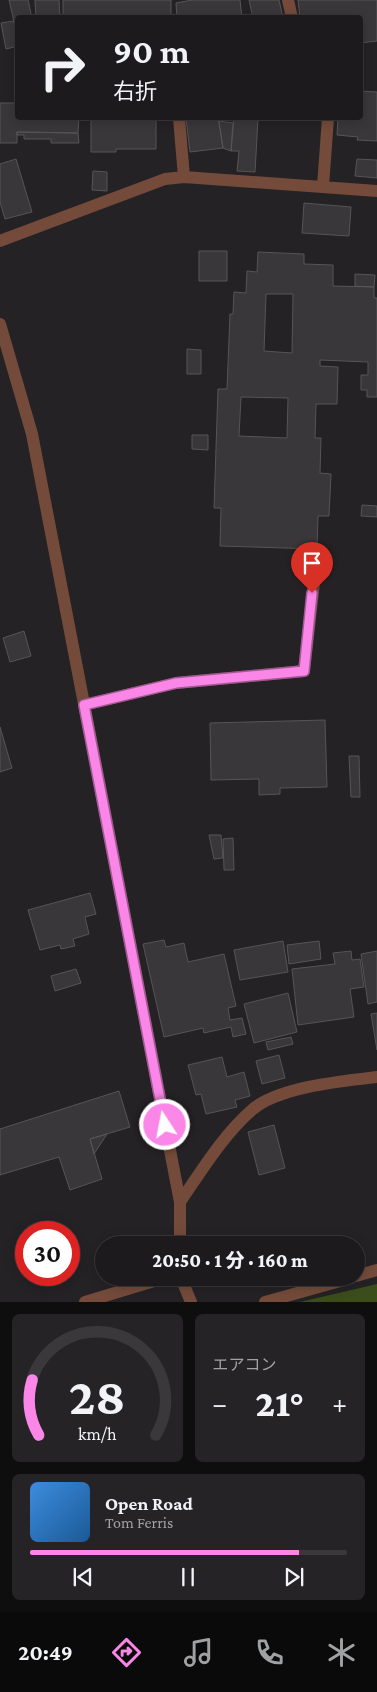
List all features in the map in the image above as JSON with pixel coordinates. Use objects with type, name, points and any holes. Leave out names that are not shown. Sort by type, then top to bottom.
[{"type":"street","points":[[288,0],[291,15]]},
{"type":"street","points":[[179,120],[184,177]]},
{"type":"street","points":[[324,186],[328,120]]},
{"type":"street","points":[[0,241],[166,179],[184,177],[377,191]]},
{"type":"street","points":[[0,324],[32,434],[180,1202],[180,1236]]},
{"type":"street","points":[[84,705],[176,683],[304,671],[315,574]]},
{"type":"street","points":[[180,1202],[220,1143],[254,1108],[291,1091],[341,1081],[377,1077]]},
{"type":"street","points":[[85,1302],[138,1286]]},
{"type":"street","points":[[184,1286],[191,1302]]},
{"type":"street","points":[[265,1302],[322,1286]]},
{"type":"green space","points":[[377,1284],[377,1302],[300,1302]]},
{"type":"building","points":[[9,0],[28,0],[31,15],[15,15],[15,26]]},
{"type":"building","points":[[35,0],[59,0],[60,15],[36,15]]},
{"type":"building","points":[[63,0],[171,0],[171,15],[63,15]]},
{"type":"building","points":[[192,0],[240,0],[242,15],[177,15],[176,3]]},
{"type":"building","points":[[249,0],[279,0],[282,15],[252,15]]},
{"type":"building","points":[[298,0],[377,0],[377,41],[363,43],[363,15],[300,15]]},
{"type":"building","points":[[14,21],[15,47],[6,49],[1,23]]},
{"type":"building","points":[[363,91],[377,92],[377,141],[357,140],[358,137],[337,135],[338,120],[363,120]]},
{"type":"building","points":[[0,103],[15,103],[15,120],[79,120],[78,133],[17,132],[17,143],[0,143]]},
{"type":"building","points":[[91,120],[156,120],[156,149],[116,149],[116,152],[91,152]]},
{"type":"building","points":[[186,120],[218,120],[223,148],[190,152]]},
{"type":"building","points":[[234,120],[258,120],[255,172],[237,171],[239,151],[231,151]]},
{"type":"building","points":[[219,121],[233,123],[231,151],[223,148]]},
{"type":"building","points":[[17,132],[78,133],[79,143],[51,143],[51,139],[24,139],[24,135],[17,135]]},
{"type":"building","points":[[16,159],[32,212],[5,219],[0,202],[0,164]]},
{"type":"building","points":[[357,159],[377,160],[377,178],[355,176]]},
{"type":"building","points":[[93,171],[107,172],[107,191],[92,190]]},
{"type":"building","points":[[304,203],[351,207],[349,236],[302,233]]},
{"type":"building","points":[[199,251],[227,251],[227,281],[199,281]]},
{"type":"building","points":[[258,252],[304,254],[304,264],[333,265],[333,286],[374,287],[374,298],[377,298],[377,397],[367,397],[367,390],[361,390],[361,375],[368,375],[368,362],[320,360],[320,366],[338,367],[337,404],[316,404],[315,438],[321,438],[320,473],[331,474],[329,516],[318,516],[317,549],[220,546],[221,508],[214,508],[218,389],[227,389],[230,314],[233,314],[234,292],[246,293],[247,271],[257,272]],"holes":[[[266,294],[293,294],[292,353],[264,351]],[[241,397],[288,398],[287,438],[239,436]]]},
{"type":"building","points":[[355,274],[375,275],[374,287],[355,286]]},
{"type":"building","points":[[187,349],[201,350],[201,374],[187,374]]},
{"type":"building","points":[[192,435],[208,435],[208,450],[192,449]]},
{"type":"building","points":[[362,505],[377,506],[377,517],[361,516]]},
{"type":"building","points":[[24,631],[31,656],[10,662],[3,638]]},
{"type":"building","points":[[325,720],[327,787],[280,788],[280,794],[259,795],[259,779],[211,780],[210,723]]},
{"type":"building","points":[[0,727],[12,768],[0,772]]},
{"type":"building","points":[[349,756],[359,756],[360,797],[351,797]]},
{"type":"building","points":[[209,835],[221,835],[223,858],[214,859]]},
{"type":"building","points":[[233,838],[234,870],[224,870],[223,839]]},
{"type":"building","points":[[90,893],[96,914],[85,917],[89,934],[73,939],[75,946],[61,949],[60,945],[40,950],[28,910]]},
{"type":"building","points":[[164,940],[166,947],[184,943],[188,962],[224,954],[236,1006],[228,1008],[230,1020],[242,1018],[246,1034],[233,1037],[231,1027],[204,1033],[203,1028],[164,1037],[143,944]]},
{"type":"building","points":[[283,941],[288,972],[240,980],[234,950]]},
{"type":"building","points":[[319,941],[321,959],[289,964],[287,945]]},
{"type":"building","points":[[351,951],[352,960],[360,959],[364,987],[350,989],[354,1017],[298,1025],[292,969],[335,964],[333,953]]},
{"type":"building","points":[[377,951],[377,1002],[368,1004],[361,954]]},
{"type":"building","points":[[76,969],[81,983],[55,991],[51,976]]},
{"type":"building","points":[[288,993],[297,1032],[254,1043],[244,1004]]},
{"type":"building","points":[[377,1013],[377,1050],[371,1014]]},
{"type":"building","points":[[291,1037],[293,1044],[268,1050],[266,1042]]},
{"type":"building","points":[[279,1055],[285,1078],[262,1084],[256,1061]]},
{"type":"building","points":[[222,1057],[227,1077],[244,1072],[250,1096],[235,1100],[237,1107],[206,1114],[201,1094],[196,1095],[188,1065]]},
{"type":"building","points":[[119,1091],[130,1127],[90,1139],[102,1179],[70,1190],[59,1157],[0,1175],[0,1129]]},
{"type":"building","points":[[274,1125],[285,1168],[259,1175],[248,1132]]},
{"type":"building","points":[[107,1134],[94,1154],[90,1139]]},
{"type":"route","points":[[165,1125],[84,705],[176,683],[276,672],[304,671],[312,593]]}]
